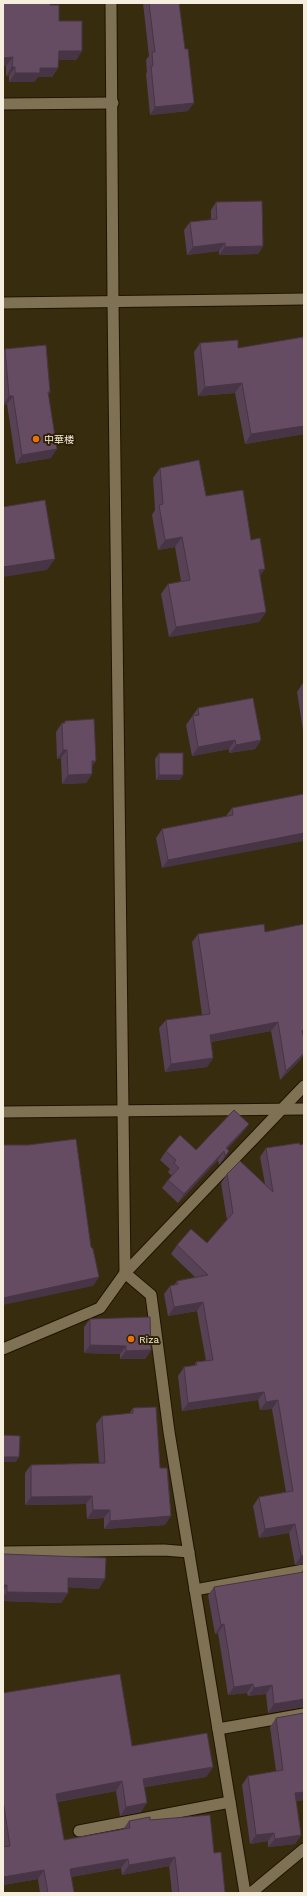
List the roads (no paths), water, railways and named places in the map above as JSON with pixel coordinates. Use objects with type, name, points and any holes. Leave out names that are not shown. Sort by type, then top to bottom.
[{"type":"street","points":[[111,3],[113,103],[113,302],[126,1273],[151,1295],[169,1432],[245,1893]]},
{"type":"street","points":[[3,104],[113,103]]},
{"type":"street","points":[[3,303],[304,299]]},
{"type":"street","points":[[3,1348],[100,1308],[126,1273],[304,1086]]},
{"type":"street","points":[[3,1112],[304,1109]]},
{"type":"street","points":[[3,1552],[164,1550],[189,1552]]},
{"type":"street","points":[[195,1590],[304,1570]]},
{"type":"street","points":[[218,1729],[304,1714]]},
{"type":"street","points":[[79,1830],[230,1802]]},
{"type":"street","points":[[251,1893],[304,1849]]},
{"type":"place","name":"中華楼","points":[[36,439]]},
{"type":"place","name":"Riza","points":[[131,1339]]}]
